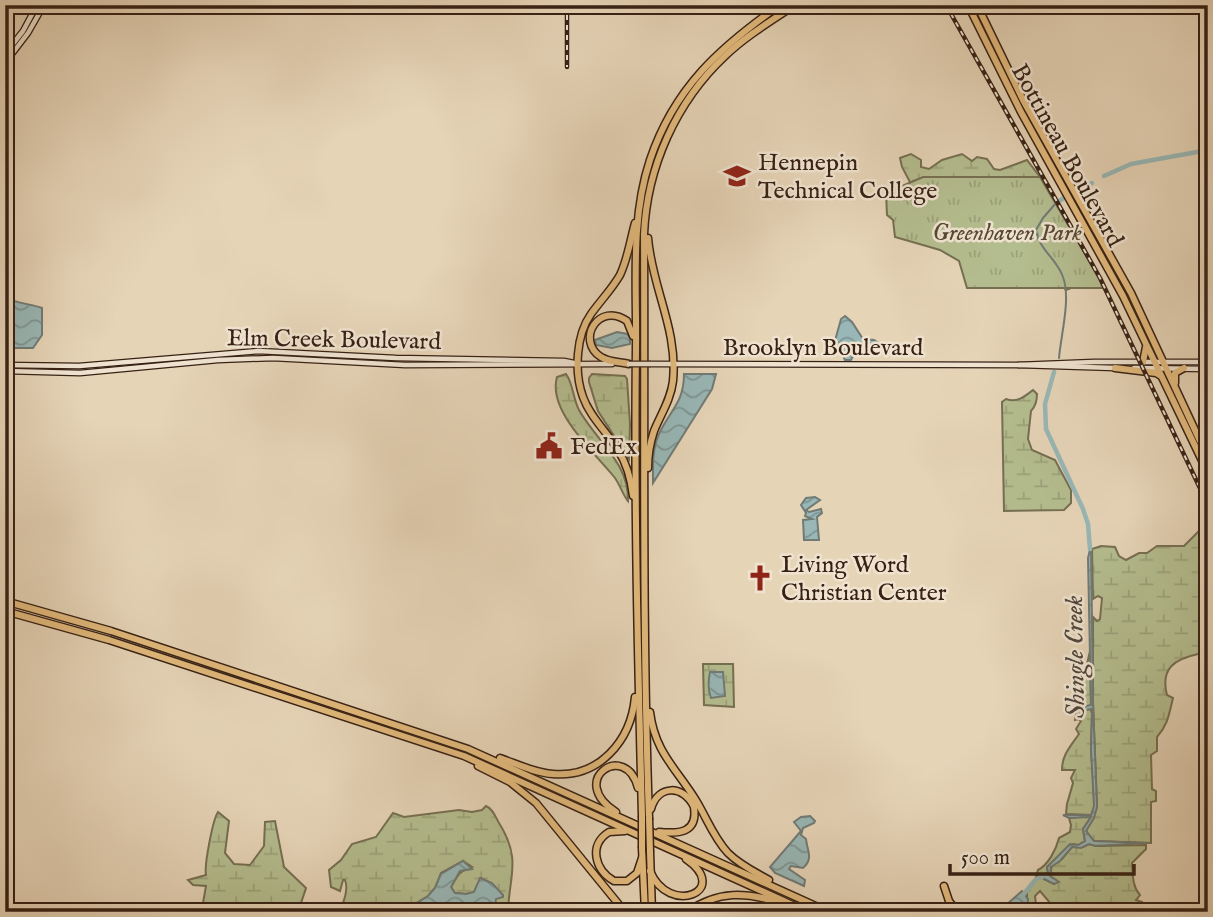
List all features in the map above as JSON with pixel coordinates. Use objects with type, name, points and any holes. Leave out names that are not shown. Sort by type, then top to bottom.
[{"type":"highway","points":[[636,550],[633,495],[628,469],[618,449],[583,398],[578,363],[580,340],[584,326],[623,268],[644,180],[657,143],[686,90],[718,52],[780,5]]},
{"type":"highway","points":[[645,912],[642,858],[645,817],[644,234],[651,186],[668,134],[698,85],[738,44],[795,5]]},
{"type":"highway","name":"Bottineau Boulevard","points":[[968,5],[1021,112],[1117,283],[1146,345],[1176,388],[1208,457]]},
{"type":"highway","name":"Bottineau Boulevard","points":[[977,5],[1023,100],[1120,272],[1208,473]]},
{"type":"highway","points":[[644,512],[650,447],[669,397],[674,364],[671,328],[649,247],[647,221],[651,186]]},
{"type":"highway","points":[[639,208],[636,390],[637,653],[652,912]]},
{"type":"highway","points":[[629,364],[603,358],[595,351],[590,342],[590,334],[600,318],[618,316],[627,321],[632,330],[636,390]]},
{"type":"highway","points":[[1143,362],[1146,345]]},
{"type":"highway","points":[[1115,368],[1156,373],[1160,366]]},
{"type":"highway","points":[[1176,388],[1175,373],[1184,368]]},
{"type":"highway","points":[[5,600],[111,631],[544,773],[572,774],[592,767],[614,750],[628,728],[634,705],[637,653]]},
{"type":"highway","points":[[5,612],[109,640],[431,746],[504,773],[807,912]]},
{"type":"highway","points":[[645,672],[651,725],[659,747],[694,797],[717,839],[740,863],[804,900]]},
{"type":"highway","points":[[453,743],[646,828]]},
{"type":"highway","points":[[431,746],[500,777],[527,795],[550,818],[625,912]]},
{"type":"highway","points":[[645,817],[632,774],[618,765],[602,771],[596,785],[600,798],[614,810],[653,832],[829,912]]},
{"type":"highway","points":[[645,817],[654,799],[666,790],[681,792],[694,807],[694,820],[685,831],[676,834],[653,832]]},
{"type":"highway","points":[[642,858],[639,870],[632,879],[623,883],[614,881],[605,875],[599,865],[596,846],[601,837],[613,831],[623,831],[650,840],[686,859],[701,873],[703,881],[701,892],[685,908]]},
{"type":"highway","points":[[650,872],[659,892],[669,901]]},
{"type":"highway","points":[[944,886],[948,901],[958,911]]},
{"type":"highway","points":[[685,908],[708,899],[736,894],[758,896],[807,912]]},
{"type":"highway","points":[[948,912],[942,905],[958,911]]},
{"type":"main road","points":[[5,54],[23,31],[37,5]]},
{"type":"main road","points":[[5,63],[32,27],[44,5]]},
{"type":"main road","name":"Elm Creek Boulevard","points":[[5,365],[79,366],[258,351],[389,358],[564,360],[578,363]]},
{"type":"main road","name":"Elm Creek Boulevard","points":[[5,371],[80,373],[242,358],[405,365],[629,364]]},
{"type":"main road","name":"Brooklyn Boulevard","points":[[629,364],[1018,365],[1143,362],[1160,366],[1208,369]]},
{"type":"main road","name":"Brooklyn Boulevard","points":[[1160,366],[1208,362]]},
{"type":"main road","name":"Brooklyn Boulevard","points":[[1018,365],[1115,368]]},
{"type":"green space","points":[[911,154],[921,160],[921,167],[929,169],[942,160],[962,154],[972,161],[977,157],[987,159],[994,169],[1000,170],[1027,160],[1040,177],[1105,288],[1076,286],[1066,290],[1059,282],[938,193],[910,182],[900,158]]},
{"type":"green space","name":"Greenhaven Park","points":[[923,177],[1040,177],[1105,288],[967,288],[959,261],[940,250],[895,237],[893,220],[887,215],[886,193]]},
{"type":"green space","points":[[566,374],[579,410],[618,464],[627,487],[628,501],[615,478],[575,431],[559,404],[557,377]]},
{"type":"green space","points":[[592,374],[625,376],[627,379],[629,459],[598,411],[589,382]]},
{"type":"green space","points":[[1033,390],[1037,399],[1031,411],[1028,439],[1032,450],[1055,460],[1071,490],[1071,503],[1064,510],[1004,511],[1002,402],[1006,399],[1020,399]]},
{"type":"green space","points":[[1208,529],[1208,605],[1202,618],[1199,642],[1202,649],[1198,654],[1176,662],[1168,671],[1165,686],[1167,695],[1173,698],[1166,724],[1157,737],[1157,751],[1151,755],[1152,789],[1156,791],[1156,801],[1151,802],[1151,843],[1094,841],[1086,831],[1097,807],[1093,617],[1097,621],[1100,619],[1102,598],[1098,596],[1093,599],[1092,549],[1101,546],[1115,547],[1119,556],[1126,560],[1139,553],[1147,553],[1157,546],[1184,546],[1199,531]]},
{"type":"green space","points":[[1090,651],[1089,706],[1092,713],[1091,749],[1095,806],[1092,815],[1066,814],[1073,783],[1071,778],[1075,770],[1062,770],[1062,765],[1067,751],[1079,734],[1076,729],[1081,721],[1075,720],[1083,691],[1079,686],[1077,656],[1082,656],[1085,673]]},
{"type":"green space","points":[[703,664],[733,664],[734,707],[704,705]]},
{"type":"green space","points":[[486,806],[494,813],[510,847],[512,867],[508,912],[494,912],[496,890],[481,878],[474,892],[455,893],[451,887],[457,876],[472,867],[463,861],[441,873],[435,888],[428,896],[402,912],[339,912],[346,884],[343,880],[340,891],[331,887],[329,870],[341,860],[352,844],[376,837],[393,813],[404,817],[459,810],[472,812],[482,810]]},
{"type":"green space","points":[[218,812],[229,821],[225,853],[234,864],[250,865],[264,846],[265,822],[275,821],[284,867],[306,888],[299,909],[294,912],[205,912],[203,903],[206,886],[193,885],[188,880],[206,875],[209,842]]},
{"type":"green space","points":[[1091,817],[1083,829],[1085,841],[1078,845],[1073,844],[1047,867],[1048,873],[1036,877],[1038,870],[1051,857],[1059,838],[1070,832],[1069,818]]},
{"type":"green space","points":[[1089,844],[1146,845],[1146,849],[1132,863],[1134,884],[1140,895],[1136,900],[1142,902],[1139,912],[1127,910],[1120,903],[1109,912],[1054,912],[1040,891],[1035,896],[1037,912],[1027,912],[1027,891],[1036,880],[1043,876],[1054,884],[1057,881],[1050,876],[1052,865],[1062,859],[1072,847]]},
{"type":"water","points":[[5,297],[42,308],[42,335],[33,348],[5,348]]},
{"type":"water","points":[[845,316],[863,339],[874,340],[878,343],[877,347],[856,350],[851,360],[845,360],[841,351],[833,348],[841,319]]},
{"type":"water","points":[[617,332],[627,334],[630,344],[612,348],[596,345],[595,340]]},
{"type":"water","points":[[684,374],[716,374],[712,389],[653,483],[653,458],[657,440],[682,392]]},
{"type":"water","points":[[815,497],[820,500],[806,510],[809,512],[821,509],[822,513],[817,517],[819,540],[804,540],[803,520],[812,519],[805,516],[801,505],[806,498]]},
{"type":"water","points":[[1091,545],[1097,807],[1086,831],[1094,841],[1147,843],[1072,847],[1051,867],[1050,876],[1059,882],[1054,884],[1044,879],[1043,874],[1048,873],[1047,867],[1070,844],[1078,845],[1085,841],[1083,829],[1091,817],[1069,818],[1063,815],[1091,815],[1094,806],[1092,713],[1091,709],[1083,711],[1086,706],[1091,705],[1088,558]]},
{"type":"water","points":[[710,672],[723,672],[725,696],[711,698]]},
{"type":"water","points":[[810,816],[815,821],[803,828],[801,835],[806,839],[808,861],[803,868],[791,866],[789,869],[805,880],[804,886],[775,873],[770,867],[801,831],[794,822],[801,817]]},
{"type":"water","points":[[463,861],[472,869],[460,871],[451,887],[455,893],[466,894],[474,892],[480,878],[492,883],[503,895],[496,899],[494,912],[402,912],[428,896],[441,874]]},
{"type":"water","points":[[1022,891],[1028,899],[1027,912],[998,912]]},
{"type":"waterway","name":"Shingle Creek","points":[[1104,176],[1131,164],[1208,150]]},
{"type":"waterway","name":"Shingle Creek","points":[[1077,190],[1092,183]]},
{"type":"waterway","name":"Shingle Creek","points":[[1059,201],[1064,198]]},
{"type":"waterway","name":"Shingle Creek","points":[[1056,203],[1036,230],[1041,243],[1060,271],[1065,286],[1066,306],[1059,358]]},
{"type":"waterway","name":"Shingle Creek","points":[[1054,372],[1045,404],[1046,429],[1083,509],[1088,524],[1090,549]]},
{"type":"waterway","name":"Shingle Creek","points":[[1023,895],[1036,879],[1047,875]]},
{"type":"railway","points":[[567,5],[567,67]]},
{"type":"railway","points":[[946,5],[1100,278],[1208,505]]},
{"type":"place","name":"Hennepin Technical College","points":[[737,176]]},
{"type":"place","name":"FedEx","points":[[549,446]]},
{"type":"place","name":"Living Word Christian Center","points":[[760,578]]}]
